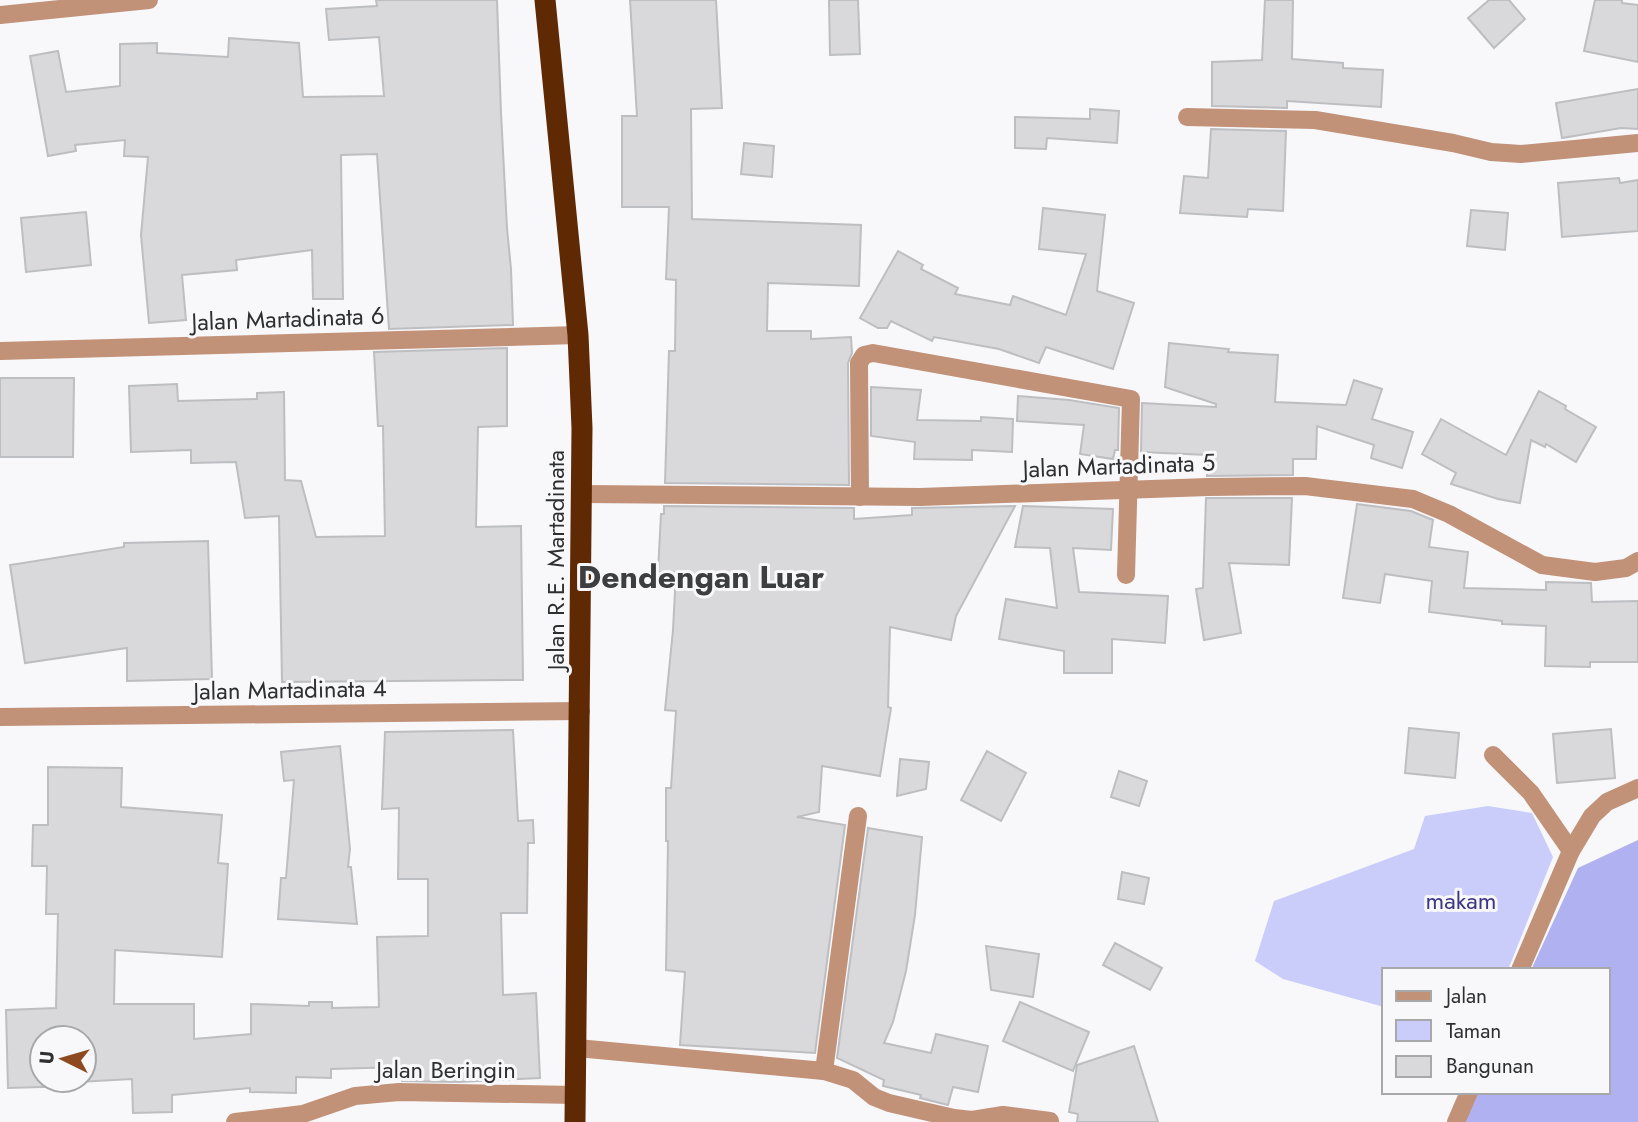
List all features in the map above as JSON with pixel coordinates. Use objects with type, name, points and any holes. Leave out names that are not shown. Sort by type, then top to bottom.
[{"type":"highway","name":"Jalan R.E. Martadinata","points":[[545,0],[578,335],[583,494],[575,1122]]},
{"type":"street","points":[[0,15],[30,6],[149,0]]},
{"type":"street","points":[[1187,117],[1315,120],[1491,152],[1521,154],[1638,143]]},
{"type":"street","name":"Jalan Martadinata 6","points":[[0,351],[578,335]]},
{"type":"street","points":[[860,497],[859,363],[864,355],[873,353],[1131,399],[1126,575]]},
{"type":"street","name":"Jalan Martadinata 5","points":[[583,494],[860,497],[1305,486],[1413,499],[1449,514],[1542,565],[1595,572],[1626,568],[1638,561]]},
{"type":"street","name":"Jalan Martadinata 4","points":[[0,718],[581,711]]},
{"type":"street","points":[[1493,755],[1531,793],[1571,851]]},
{"type":"street","points":[[1521,968],[1571,851],[1592,816],[1607,802],[1638,788]]},
{"type":"street","points":[[824,1071],[858,816]]},
{"type":"street","points":[[577,1048],[824,1071],[853,1080],[874,1097],[889,1103],[954,1118],[972,1120],[1003,1115],[1050,1121]]},
{"type":"street","name":"Jalan Beringin","points":[[234,1122],[303,1114],[355,1096],[370,1094],[399,1092],[576,1095]]},
{"type":"street","points":[[1456,1122],[1468,1094]]},
{"type":"green space","name":"makam","points":[[1488,806],[1532,813],[1553,857],[1509,968],[1382,968],[1382,1006],[1283,979],[1255,961],[1274,901],[1414,849],[1425,816]]},
{"type":"shaded area","points":[[1638,840],[1638,1122],[1461,1122],[1474,1094],[1610,1094],[1610,968],[1532,968],[1578,868]]},
{"type":"building","points":[[376,0],[497,0],[513,325],[389,329],[377,154],[341,155],[343,299],[313,299],[312,250],[236,260],[237,270],[182,275],[186,320],[149,323],[141,235],[148,157],[124,156],[125,140],[75,145],[76,151],[48,156],[30,56],[58,51],[66,92],[120,86],[120,44],[157,43],[157,53],[228,57],[229,38],[299,43],[303,97],[384,96],[379,37],[329,40],[326,9],[377,6]]},
{"type":"building","points":[[630,0],[716,0],[722,108],[691,109],[692,219],[861,225],[859,286],[768,283],[767,331],[811,331],[811,339],[851,337],[852,353],[848,363],[849,485],[665,483],[669,351],[675,351],[676,280],[666,279],[669,207],[622,207],[622,116],[637,116]]},
{"type":"building","points":[[829,0],[858,0],[860,54],[830,55]]},
{"type":"building","points":[[1265,0],[1293,0],[1292,59],[1343,63],[1343,68],[1383,70],[1381,107],[1287,101],[1287,108],[1212,106],[1212,62],[1262,60]]},
{"type":"building","points":[[1489,0],[1509,0],[1525,19],[1494,48],[1468,18]]},
{"type":"building","points":[[1595,0],[1622,0],[1622,3],[1638,5],[1638,62],[1584,51]]},
{"type":"building","points":[[1638,89],[1638,129],[1621,128],[1562,138],[1556,103]]},
{"type":"building","points":[[1090,109],[1119,111],[1117,143],[1047,138],[1046,149],[1015,148],[1015,117],[1090,119]]},
{"type":"building","points":[[1211,129],[1286,131],[1283,211],[1248,209],[1247,217],[1180,213],[1184,176],[1208,178]]},
{"type":"building","points":[[744,143],[774,146],[772,177],[741,174]]},
{"type":"building","points":[[1619,178],[1620,183],[1638,180],[1638,231],[1562,237],[1558,183]]},
{"type":"building","points":[[1043,208],[1105,215],[1097,291],[1134,303],[1113,369],[1046,347],[1039,363],[999,349],[934,337],[932,341],[891,321],[887,328],[878,328],[860,318],[898,251],[923,265],[921,269],[958,288],[955,294],[1010,305],[1013,296],[1066,315],[1086,254],[1039,249]]},
{"type":"building","points":[[1471,210],[1508,213],[1505,250],[1467,246]]},
{"type":"building","points":[[86,212],[91,265],[26,272],[21,218]]},
{"type":"building","points":[[1169,343],[1229,349],[1228,352],[1278,355],[1275,402],[1346,405],[1354,380],[1382,389],[1372,419],[1413,432],[1402,468],[1371,458],[1374,445],[1317,426],[1316,459],[1293,459],[1293,475],[1207,476],[1208,455],[1141,452],[1142,403],[1216,407],[1216,404],[1165,387]]},
{"type":"building","points":[[507,348],[507,426],[478,427],[476,527],[521,526],[523,680],[282,682],[279,516],[245,518],[236,462],[191,463],[191,450],[131,452],[129,386],[177,384],[178,401],[257,399],[257,393],[284,392],[285,480],[301,481],[316,537],[385,536],[383,426],[378,426],[374,352]]},
{"type":"building","points":[[0,378],[74,378],[73,457],[0,457]]},
{"type":"building","points":[[871,387],[921,390],[917,420],[981,421],[981,417],[1013,419],[1012,452],[972,450],[972,460],[914,459],[915,442],[871,436]]},
{"type":"building","points":[[1539,391],[1596,427],[1576,462],[1546,444],[1545,447],[1531,440],[1520,503],[1451,484],[1456,473],[1422,454],[1441,419],[1506,455]]},
{"type":"building","points":[[1018,396],[1119,408],[1118,450],[1115,450],[1113,459],[1080,454],[1084,425],[1017,421]]},
{"type":"building","points":[[1206,498],[1292,498],[1289,565],[1229,563],[1241,633],[1204,640],[1196,589],[1203,588]]},
{"type":"building","points":[[1357,504],[1411,511],[1433,520],[1429,547],[1468,552],[1464,588],[1546,590],[1546,582],[1591,583],[1592,602],[1638,601],[1638,662],[1590,662],[1590,667],[1545,666],[1546,626],[1502,624],[1502,621],[1429,612],[1432,581],[1385,574],[1380,603],[1343,598]]},
{"type":"building","points":[[664,506],[854,508],[854,519],[912,515],[912,508],[1015,506],[956,616],[951,640],[890,627],[888,707],[891,708],[880,776],[822,766],[819,812],[797,817],[845,825],[815,1053],[680,1045],[685,972],[666,970],[666,788],[671,788],[676,711],[665,710],[676,572],[658,572],[661,514],[664,514]]},
{"type":"building","points":[[1023,506],[1113,509],[1111,550],[1073,548],[1079,592],[1168,596],[1165,643],[1112,639],[1112,673],[1064,673],[1064,651],[999,639],[1006,599],[1057,608],[1050,548],[1015,547]]},
{"type":"building","points":[[208,541],[212,679],[127,681],[127,648],[25,663],[10,565],[124,547],[124,543]]},
{"type":"building","points":[[1409,728],[1459,733],[1455,778],[1405,773]]},
{"type":"building","points":[[1611,729],[1615,778],[1557,783],[1553,734]]},
{"type":"building","points":[[513,730],[518,821],[533,820],[534,843],[528,843],[527,913],[501,913],[503,995],[536,993],[540,1078],[459,1082],[402,1081],[401,1067],[331,1069],[331,1078],[296,1077],[296,1093],[250,1092],[250,1088],[172,1095],[172,1112],[133,1113],[132,1079],[98,1081],[98,1024],[28,1024],[28,1087],[8,1088],[6,1010],[56,1008],[58,914],[46,914],[47,866],[32,866],[33,825],[48,825],[48,767],[122,768],[121,807],[222,815],[218,863],[228,864],[222,957],[115,950],[114,1004],[194,1004],[194,1039],[251,1034],[251,1004],[309,1006],[309,1002],[332,1002],[332,1008],[379,1007],[377,937],[428,936],[428,879],[398,879],[399,808],[382,809],[385,732]]},
{"type":"building","points":[[340,746],[350,849],[348,867],[351,867],[357,924],[278,919],[281,878],[286,878],[294,780],[284,781],[281,752]]},
{"type":"building","points":[[987,751],[1026,773],[1001,821],[961,800]]},
{"type":"building","points":[[900,759],[929,762],[926,789],[897,796]]},
{"type":"building","points":[[1119,771],[1147,781],[1139,806],[1111,797]]},
{"type":"building","points":[[868,828],[922,837],[915,915],[906,971],[893,1022],[884,1043],[931,1053],[936,1034],[988,1046],[978,1092],[953,1087],[948,1105],[883,1086],[884,1080],[837,1058]]},
{"type":"building","points":[[1122,872],[1149,878],[1144,904],[1118,899]]},
{"type":"building","points":[[1115,943],[1162,968],[1150,990],[1103,965]]},
{"type":"building","points":[[986,946],[1039,954],[1033,997],[991,990]]},
{"type":"building","points":[[1020,1002],[1089,1032],[1073,1071],[1003,1041]]},
{"type":"building","points":[[1134,1046],[1158,1122],[1077,1122],[1078,1114],[1069,1112],[1077,1065]]},
{"type":"district","name":"Dendengan Luar","points":[[701,577]]}]
